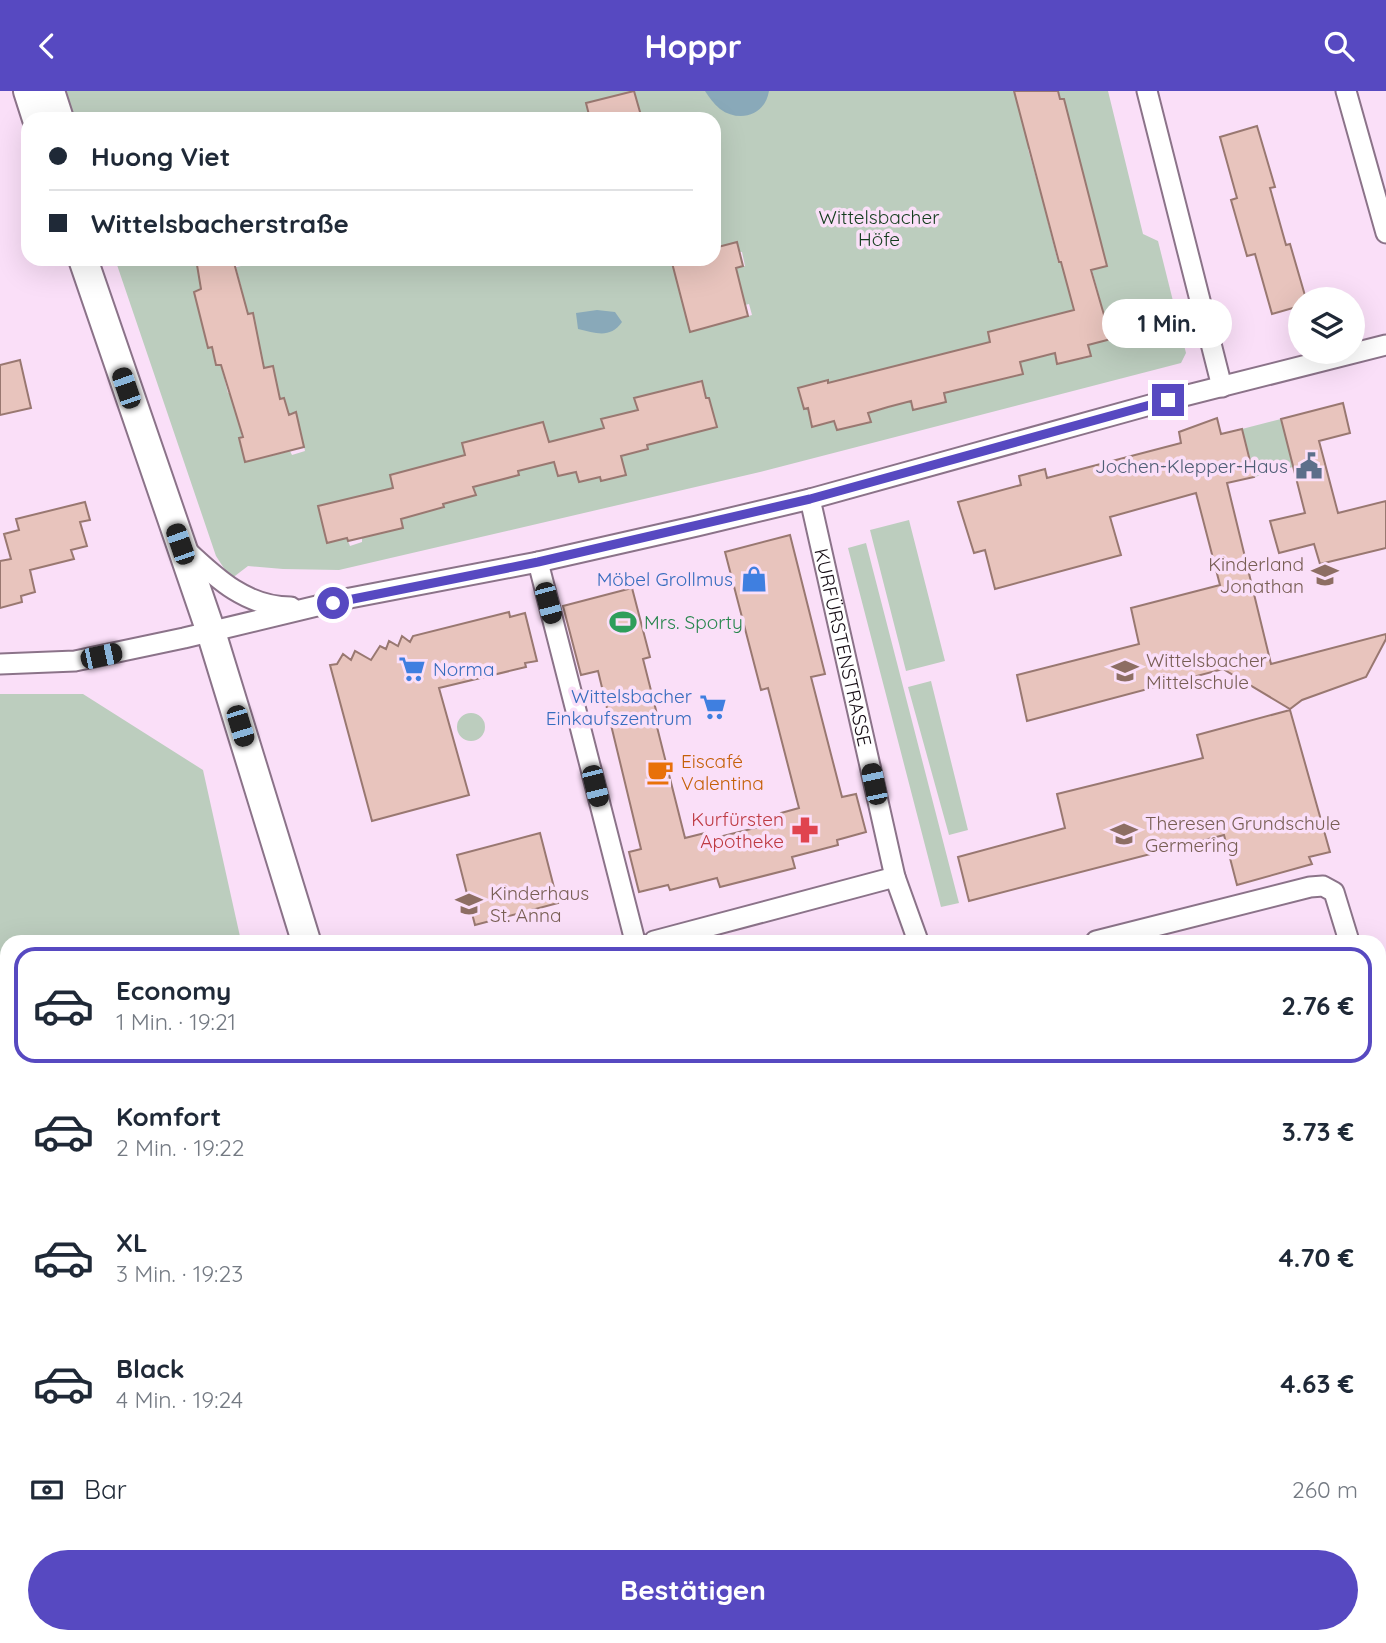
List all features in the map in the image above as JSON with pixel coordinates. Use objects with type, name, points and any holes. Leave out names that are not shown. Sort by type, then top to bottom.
[{"type":"main road","points":[[28,91],[35,112]]},
{"type":"main road","points":[[50,91],[57,112]]},
{"type":"main road","points":[[85,266],[211,632],[304,935]]},
{"type":"street","points":[[1147,91],[1222,387]]},
{"type":"street","points":[[1346,91],[1386,233]]},
{"type":"street","points":[[0,664],[75,661],[211,632],[350,598],[538,562],[810,499],[1386,345]]},
{"type":"street","name":"KURFÜRSTENSTRASSE","points":[[810,499],[895,877],[916,935]]},
{"type":"street","points":[[180,544],[223,582],[253,601],[275,607],[316,607]]},
{"type":"street","points":[[538,562],[633,935]]},
{"type":"street","points":[[676,935],[895,877]]},
{"type":"street","points":[[1120,935],[1323,886],[1334,892],[1347,935]]},
{"type":"green space","points":[[58,91],[634,91],[587,103],[589,112],[65,112]]},
{"type":"green space","name":"Wittelsbacher Höfe","points":[[634,91],[1014,91],[1035,147],[1028,149],[1040,192],[1053,217],[1047,219],[1058,262],[1065,261],[1065,276],[1076,318],[988,332],[990,342],[852,377],[830,392],[827,380],[798,388],[804,408],[808,408],[812,427],[834,421],[837,430],[870,422],[868,413],[911,401],[913,410],[946,402],[944,393],[1022,374],[1020,362],[1055,353],[1058,364],[1091,357],[1088,345],[1111,339],[1092,270],[1107,265],[1064,99],[1060,99],[1058,91],[1108,91],[1143,234],[1158,241],[1186,353],[1181,363],[760,472],[339,570],[248,566],[231,579],[216,556],[117,266],[197,266],[201,289],[194,292],[208,348],[212,347],[221,365],[228,393],[234,392],[246,462],[290,451],[292,455],[305,451],[296,413],[288,415],[284,398],[280,399],[273,367],[264,368],[253,313],[242,315],[243,294],[236,267],[673,266],[690,332],[752,315],[749,304],[745,305],[740,283],[728,270],[745,266],[742,252],[721,249],[721,112],[640,112]],"holes":[[[701,380],[706,398],[709,398],[717,427],[682,431],[683,436],[659,442],[645,437],[648,449],[621,456],[625,475],[602,481],[600,477],[579,482],[576,472],[558,476],[554,462],[518,471],[519,475],[496,481],[471,479],[475,495],[443,504],[444,508],[425,512],[399,511],[362,538],[362,542],[350,546],[347,538],[327,543],[319,506],[348,499],[375,499],[374,492],[393,488],[439,469],[438,462],[465,455],[462,443],[543,422],[550,446],[570,437],[605,434],[602,419],[638,410],[635,398],[661,391],[691,396],[688,384]]]},
{"type":"green space","points":[[1281,419],[1293,467],[1254,477],[1242,429]]},
{"type":"green space","points":[[909,520],[945,661],[906,671],[870,530]]},
{"type":"green space","points":[[866,543],[959,903],[941,907],[848,548]]},
{"type":"green space","points":[[931,681],[968,830],[949,835],[908,687]]},
{"type":"green space","points":[[0,694],[83,694],[203,770],[240,935],[0,935]]},
{"type":"green space","points":[[471,713],[481,717],[485,727],[481,737],[471,741],[461,737],[457,727],[461,717]]},
{"type":"water","points":[[705,91],[769,91],[767,100],[757,111],[750,115],[735,116],[720,109]]},
{"type":"water","points":[[597,310],[615,312],[622,322],[608,333],[578,329],[576,313]]},
{"type":"building","points":[[634,91],[640,112],[588,112],[586,103]]},
{"type":"building","points":[[1014,91],[1058,91],[1060,99],[1064,99],[1107,266],[1091,270],[1111,339],[1088,345],[1091,356],[1057,364],[1055,353],[1020,362],[1023,374],[944,393],[946,402],[913,410],[911,401],[868,413],[871,422],[837,430],[834,421],[812,427],[808,408],[804,409],[798,388],[828,380],[828,383],[990,342],[988,332],[1074,310]]},
{"type":"building","points":[[1257,126],[1275,187],[1270,188],[1286,245],[1290,244],[1303,287],[1288,287],[1288,309],[1272,314],[1255,254],[1247,256],[1231,200],[1237,198],[1220,137]]},
{"type":"building","points":[[737,242],[743,266],[736,268],[748,316],[690,332],[673,266],[721,266],[721,246]]},
{"type":"building","points":[[197,266],[235,266],[248,314],[253,313],[264,368],[273,366],[280,399],[284,398],[289,415],[296,412],[304,447],[245,462],[239,438],[243,437],[221,365],[216,365],[212,347],[208,348],[194,292],[201,289]]},
{"type":"building","points":[[20,360],[31,408],[0,415],[0,365]]},
{"type":"building","points":[[702,381],[717,427],[647,445],[648,449],[621,456],[626,475],[601,481],[600,477],[579,482],[576,472],[558,476],[554,462],[473,487],[476,495],[401,519],[403,528],[348,541],[347,538],[327,543],[318,506],[393,488],[390,475],[465,455],[462,443],[543,422],[549,442],[604,428],[601,419],[638,410],[634,398]]},
{"type":"building","points":[[1343,403],[1350,433],[1319,441],[1338,513],[1386,501],[1386,548],[1320,564],[1314,544],[1279,553],[1270,521],[1305,513],[1281,419]]},
{"type":"building","points":[[1217,418],[1221,434],[1242,429],[1254,477],[1227,483],[1271,664],[1386,634],[1386,639],[1366,677],[1302,700],[1290,709],[1223,669],[1027,721],[1017,675],[1139,644],[1131,608],[1220,585],[1196,493],[1110,517],[1121,555],[995,589],[985,550],[974,553],[958,502],[1021,485],[1019,476],[1045,469],[1047,478],[1181,443],[1179,432]]},
{"type":"building","points":[[85,502],[90,520],[80,522],[87,546],[71,550],[74,559],[30,570],[35,592],[21,596],[22,602],[0,608],[0,561],[11,559],[4,534],[19,530],[16,519]]},
{"type":"building","points":[[790,535],[825,674],[811,677],[842,797],[856,794],[866,832],[837,840],[838,845],[792,857],[795,868],[720,887],[717,878],[670,890],[668,885],[639,892],[629,852],[641,849],[598,671],[581,675],[563,606],[632,588],[650,657],[643,659],[660,726],[657,727],[685,838],[705,833],[707,840],[783,821],[781,813],[799,808],[768,688],[761,690],[725,552]]},
{"type":"building","points":[[509,612],[510,617],[525,613],[537,661],[525,663],[526,667],[439,688],[469,795],[372,821],[330,665],[337,664],[343,654],[351,660],[355,651],[371,660],[380,646],[386,649],[389,641],[398,646],[402,636],[410,642],[413,636]]},
{"type":"building","points":[[1290,710],[1330,852],[1309,857],[1312,864],[1237,885],[1224,835],[969,901],[958,857],[1065,828],[1057,794],[1203,758],[1197,735]]},
{"type":"building","points":[[540,833],[558,903],[475,925],[457,855]]},
{"type":"place","name":"Jochen-Klepper-Haus","points":[[1309,466]]},
{"type":"place","name":"Kinderland Jonathan","points":[[1325,575]]},
{"type":"place","name":"Möbel Grollmus","points":[[754,579]]},
{"type":"place","name":"Mrs. Sporty","points":[[623,622]]},
{"type":"place","name":"Norma","points":[[412,669]]},
{"type":"place","name":"Wittelsbacher Mittelschule","points":[[1125,671]]},
{"type":"place","name":"Wittelsbacher Einkaufszentrum","points":[[713,707]]},
{"type":"place","name":"Eiscafé Valentina","points":[[660,772]]},
{"type":"place","name":"Kurfürsten Apotheke","points":[[805,830]]},
{"type":"place","name":"Theresen Grundschule Germering","points":[[1124,834]]},
{"type":"place","name":"Kinderhaus St. Anna","points":[[469,904]]},
{"type":"route","points":[[333,603],[538,562],[810,499],[1168,400]]}]
